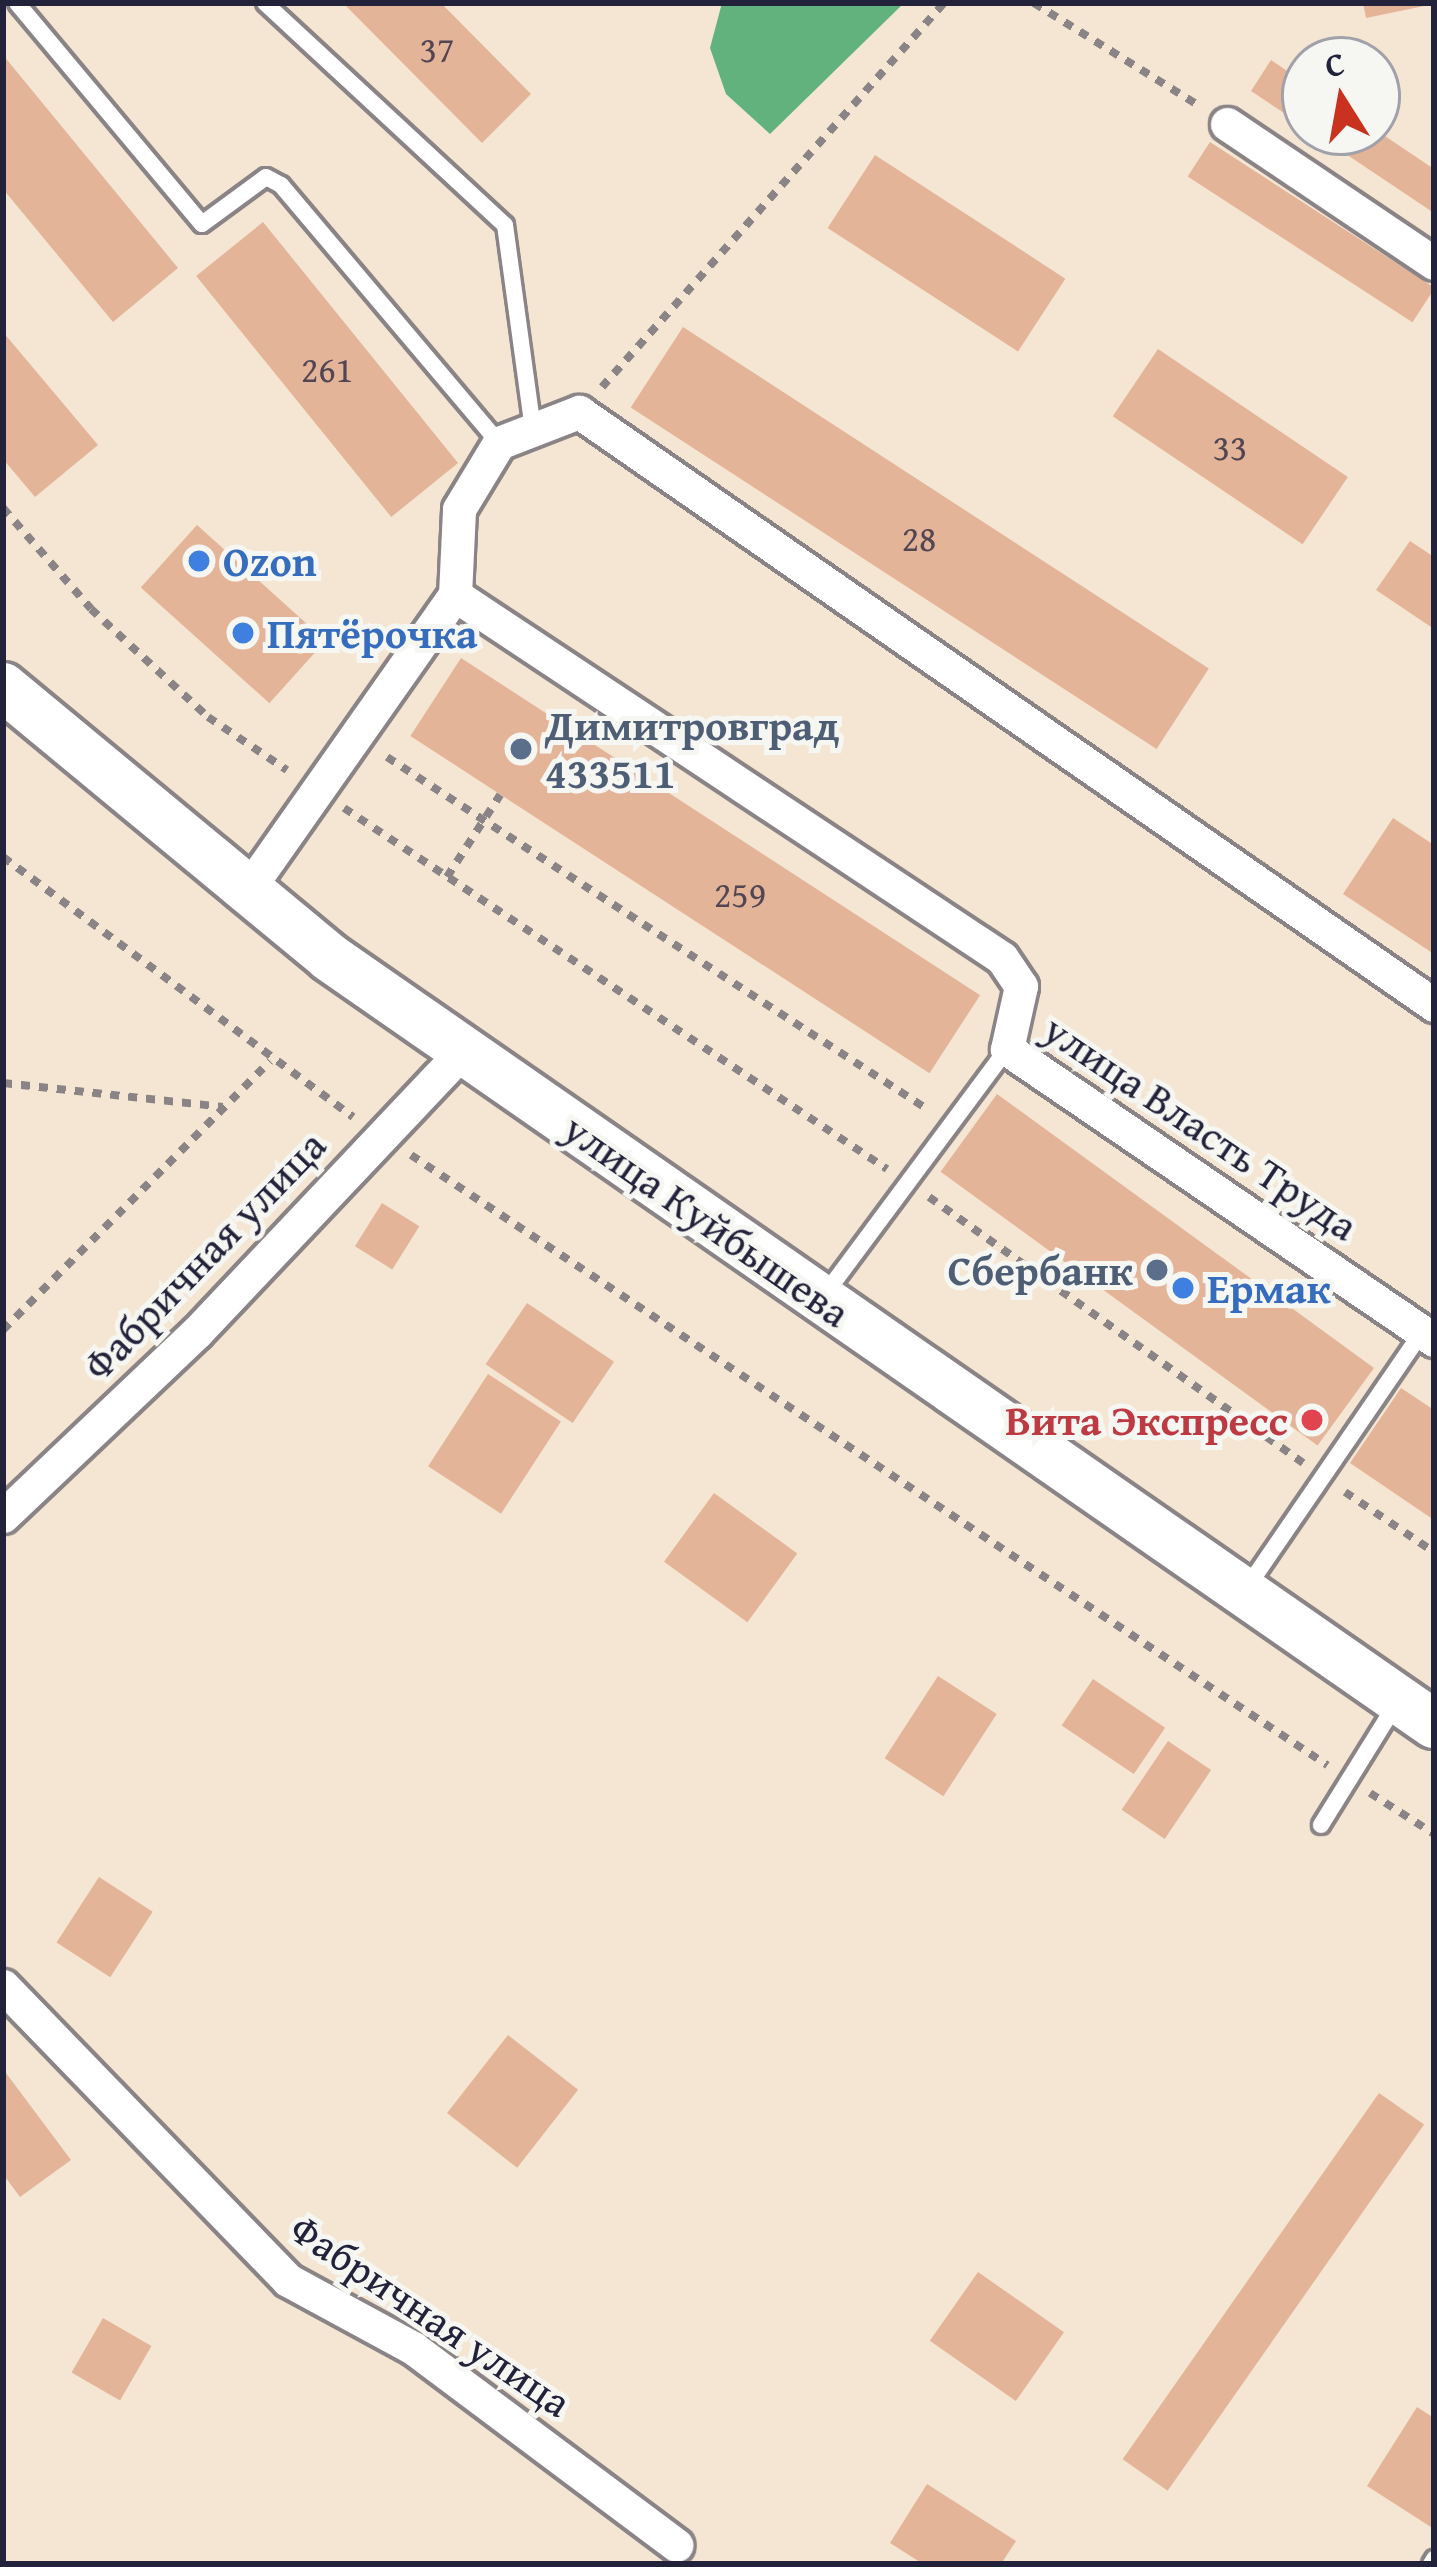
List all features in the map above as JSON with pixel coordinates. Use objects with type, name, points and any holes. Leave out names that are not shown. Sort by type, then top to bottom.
[{"type":"main road","name":"улица Куйбышева","points":[[3,687],[246,892],[463,1051],[1416,1713]]},
{"type":"street","points":[[1227,124],[1434,262]]},
{"type":"street","points":[[246,892],[455,595],[459,508],[499,443],[579,412],[1434,1005]]},
{"type":"street","name":"улица Власть Труда","points":[[455,595],[1002,958],[1021,986],[1006,1049],[1428,1336]]},
{"type":"street","name":"Фабричная улица","points":[[3,1516],[463,1051]]},
{"type":"street","name":"Фабричная улица","points":[[3,1986],[288,2280],[413,2348],[676,2545]]},
{"type":"lane","points":[[17,3],[202,224],[266,177],[281,184],[499,443]]},
{"type":"lane","points":[[265,3],[505,225],[532,430]]},
{"type":"lane","points":[[821,1300],[1006,1049]]},
{"type":"lane","points":[[1245,1590],[1428,1336]]},
{"type":"lane","points":[[1321,1825],[1348,1778],[1416,1713]]},
{"type":"path","points":[[579,412],[944,3]]},
{"type":"path","points":[[1034,3],[1227,124]]},
{"type":"path","points":[[3,508],[208,717],[908,1183],[1434,1552]]},
{"type":"path","points":[[355,737],[950,1124]]},
{"type":"path","points":[[447,877],[500,795]]},
{"type":"path","points":[[3,857],[270,1061],[1434,1834]]},
{"type":"path","points":[[3,1330],[270,1061]]},
{"type":"path","points":[[3,1083],[225,1107]]},
{"type":"green space","points":[[722,3],[904,3],[770,134],[726,94],[710,48]]},
{"type":"building","points":[[343,3],[441,3],[531,94],[482,143]]},
{"type":"building","points":[[1363,3],[1428,3],[1429,5],[1366,18]]},
{"type":"building","points":[[3,55],[178,268],[113,322],[3,189]]},
{"type":"building","points":[[1271,60],[1281,67],[1281,111],[1251,91]]},
{"type":"building","points":[[1210,142],[1434,287],[1412,322],[1188,176]]},
{"type":"building","points":[[1401,147],[1434,169],[1434,213],[1349,156],[1401,156]]},
{"type":"building","points":[[875,155],[1065,279],[1018,352],[828,228]]},
{"type":"building","points":[[263,222],[458,463],[391,517],[196,276]]},
{"type":"building","points":[[683,327],[1209,668],[1157,749],[631,408]]},
{"type":"building","points":[[3,332],[98,445],[35,497],[3,459]]},
{"type":"building","points":[[1158,349],[1348,477],[1303,544],[1113,416]]},
{"type":"building","points":[[197,525],[326,641],[269,703],[141,587]]},
{"type":"building","points":[[1410,541],[1434,557],[1434,629],[1376,590]]},
{"type":"building","points":[[461,658],[980,995],[929,1073],[410,736]]},
{"type":"building","points":[[1393,818],[1434,845],[1434,954],[1343,894]]},
{"type":"building","points":[[997,1094],[1374,1368],[1318,1446],[941,1172]]},
{"type":"building","points":[[382,1203],[419,1226],[392,1270],[355,1246]]},
{"type":"building","points":[[527,1303],[614,1362],[573,1423],[486,1364]]},
{"type":"building","points":[[488,1374],[561,1421],[501,1514],[428,1466]]},
{"type":"building","points":[[1401,1388],[1434,1410],[1434,1520],[1350,1463]]},
{"type":"building","points":[[714,1493],[797,1554],[747,1622],[664,1562]]},
{"type":"building","points":[[938,1676],[997,1714],[943,1796],[885,1758]]},
{"type":"building","points":[[1093,1679],[1165,1728],[1134,1774],[1062,1725]]},
{"type":"building","points":[[1168,1741],[1211,1770],[1165,1839],[1122,1810]]},
{"type":"building","points":[[99,1877],[153,1912],[110,1977],[57,1942]]},
{"type":"building","points":[[508,2035],[578,2090],[517,2168],[447,2113]]},
{"type":"building","points":[[3,2069],[71,2160],[20,2197],[3,2174]]},
{"type":"building","points":[[1379,2093],[1424,2125],[1168,2491],[1123,2459]]},
{"type":"building","points":[[978,2272],[1064,2332],[1016,2401],[930,2341]]},
{"type":"building","points":[[103,2318],[151,2346],[120,2401],[72,2373]]},
{"type":"building","points":[[1417,2407],[1434,2418],[1434,2529],[1367,2486]]},
{"type":"building","points":[[927,2484],[1016,2541],[1001,2564],[923,2564],[890,2543]]},
{"type":"place","name":"Ozon","points":[[199,561]]},
{"type":"place","name":"Пятёрочка","points":[[243,633]]},
{"type":"place","name":"Димитровград 433511","points":[[521,749]]},
{"type":"place","name":"Сбербанк","points":[[1157,1270]]},
{"type":"place","name":"Ермак","points":[[1183,1288]]},
{"type":"place","name":"Вита Экспресс","points":[[1312,1420]]}]
